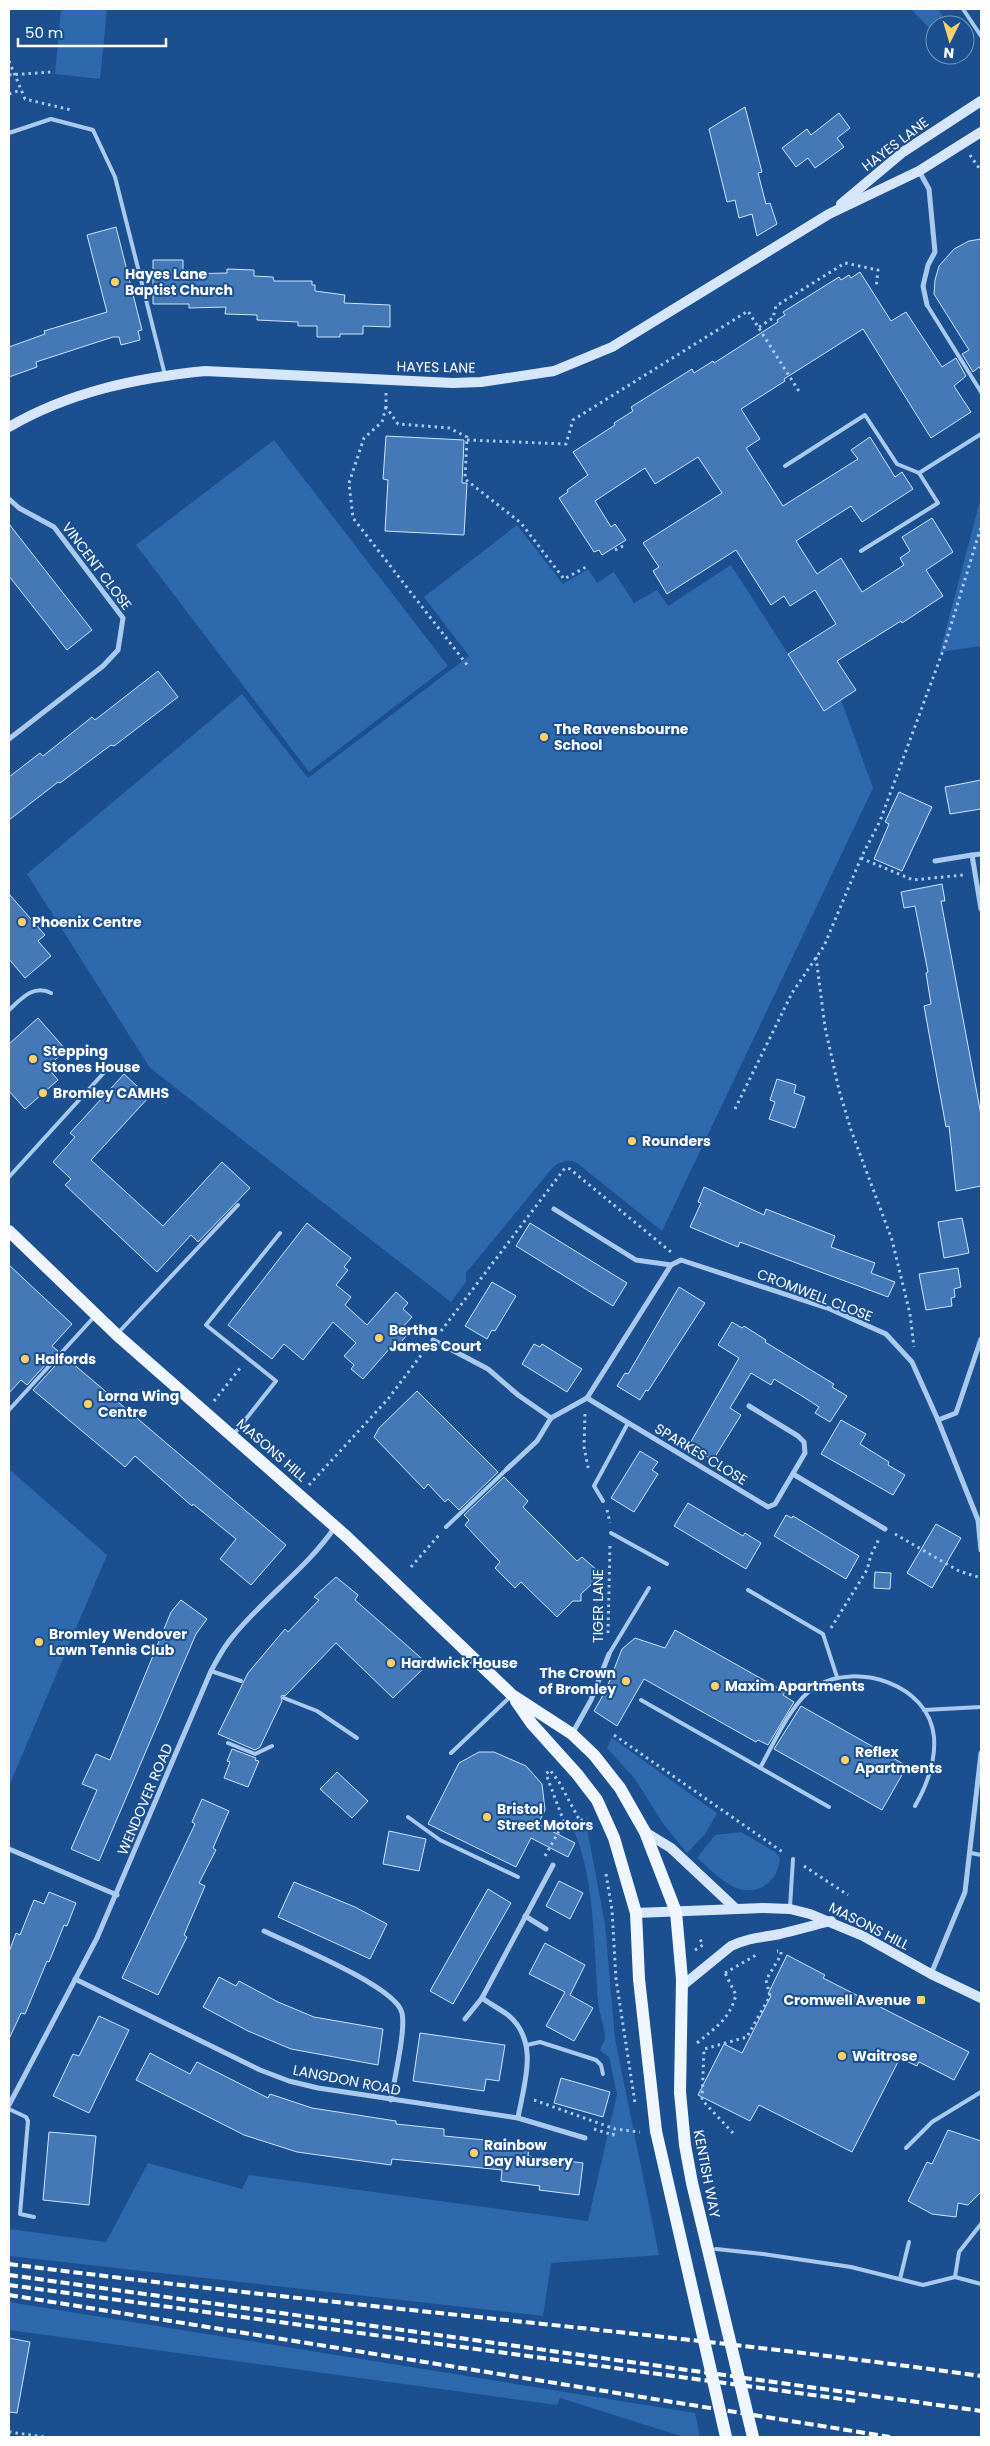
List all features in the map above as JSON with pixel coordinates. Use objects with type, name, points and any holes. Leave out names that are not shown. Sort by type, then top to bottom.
[{"type":"main road","name":"HAYES LANE","points":[[829,214],[903,152],[981,101]]},
{"type":"main road","name":"HAYES LANE","points":[[9,427],[31,415],[86,393],[165,375],[205,371],[386,380],[481,382],[567,367],[612,347],[829,214],[919,171],[981,132]]},
{"type":"main road","name":"MASONS HILL","points":[[9,1231],[117,1335],[336,1527],[512,1695],[572,1734],[594,1754],[620,1788],[645,1832],[676,1912]]},
{"type":"main road","name":"MASONS HILL","points":[[512,1695],[532,1724],[577,1774],[597,1800],[614,1838],[636,1913],[790,1909],[832,1921],[931,1974],[981,1998]]},
{"type":"main road","points":[[645,1832],[671,1848],[736,1909]]},
{"type":"main road","name":"KENTISH WAY","points":[[676,1912],[682,1986],[680,2092],[685,2145],[692,2184],[753,2437]]},
{"type":"main road","points":[[636,1913],[639,1984],[656,2131],[726,2437]]},
{"type":"main road","points":[[682,1986],[731,1946],[740,1942],[754,1937],[779,1934],[832,1921]]},
{"type":"street","points":[[919,171],[929,188],[935,252],[928,265],[923,286],[927,305]]},
{"type":"street","name":"VINCENT CLOSE","points":[[9,499],[19,508],[54,527],[123,618],[118,650],[103,666],[9,739]]},
{"type":"street","points":[[935,861],[981,854]]},
{"type":"street","points":[[972,855],[981,909]]},
{"type":"street","points":[[507,1468],[537,1440],[552,1418],[587,1398],[671,1265],[636,1260],[554,1209]]},
{"type":"street","name":"CROMWELL CLOSE","points":[[671,1265],[681,1260],[696,1264],[830,1310],[886,1334],[912,1362],[938,1420]]},
{"type":"street","points":[[981,1339],[956,1413],[938,1420],[978,1520],[981,1550]]},
{"type":"street","points":[[433,1340],[488,1369],[518,1395],[552,1418]]},
{"type":"street","name":"SPARKES CLOSE","points":[[587,1398],[768,1507],[775,1504],[805,1453],[804,1442],[798,1436],[749,1406]]},
{"type":"street","points":[[793,1474],[884,1529]]},
{"type":"street","name":"WENDOVER ROAD","points":[[9,2107],[117,1895],[211,1671],[234,1634],[294,1576],[336,1527]]},
{"type":"street","name":"TIGER LANE","points":[[572,1734],[591,1700],[609,1654]]},
{"type":"street","points":[[931,1974],[965,1892],[971,1853],[981,1753]]},
{"type":"street","points":[[9,1849],[117,1895]]},
{"type":"street","points":[[465,2019],[482,1998],[553,1864]]},
{"type":"street","points":[[525,1916],[546,1929]]},
{"type":"street","points":[[264,1931],[368,1981],[398,2002],[402,2013],[402,2028],[391,2100]]},
{"type":"street","name":"LANGDON ROAD","points":[[75,1979],[267,2073],[318,2088],[518,2118],[585,2138]]},
{"type":"street","points":[[482,1998],[508,2016],[519,2029],[527,2045],[528,2061],[518,2118]]},
{"type":"lane","points":[[963,9],[981,36]]},
{"type":"lane","points":[[9,133],[51,119],[93,130],[115,176],[165,375]]},
{"type":"lane","points":[[927,305],[981,392]]},
{"type":"lane","points":[[785,466],[865,415],[897,464],[919,473],[938,503],[861,551]]},
{"type":"lane","points":[[919,473],[981,434]]},
{"type":"lane","points":[[9,1010],[27,994],[36,990],[44,990],[51,993]]},
{"type":"lane","points":[[9,1177],[110,1066]]},
{"type":"lane","points":[[117,1335],[238,1205]]},
{"type":"lane","points":[[232,1436],[276,1382],[206,1325],[280,1233]]},
{"type":"lane","points":[[9,1410],[96,1315]]},
{"type":"lane","points":[[602,1500],[594,1486],[628,1423]]},
{"type":"lane","points":[[446,1527],[507,1468]]},
{"type":"lane","points":[[611,1533],[666,1564]]},
{"type":"lane","points":[[609,1654],[650,1588]]},
{"type":"lane","points":[[748,1590],[823,1634],[837,1677]]},
{"type":"lane","points":[[211,1671],[241,1681]]},
{"type":"lane","points":[[760,1768],[802,1698],[816,1687],[837,1677],[851,1675],[877,1679],[893,1685],[910,1695],[924,1710],[934,1736],[933,1762],[926,1786],[915,1806]]},
{"type":"lane","points":[[451,1752],[512,1695]]},
{"type":"lane","points":[[284,1698],[317,1711],[357,1738]]},
{"type":"lane","points":[[641,1700],[829,1807]]},
{"type":"lane","points":[[924,1710],[981,1708]]},
{"type":"lane","points":[[228,1743],[255,1754],[272,1746]]},
{"type":"lane","points":[[408,1817],[440,1840],[518,1877]]},
{"type":"lane","points":[[971,1853],[981,1854]]},
{"type":"lane","points":[[790,1909],[793,1859]]},
{"type":"lane","points":[[527,2045],[540,2042],[596,2060],[601,2064],[603,2074]]},
{"type":"lane","points":[[906,2148],[932,2122],[981,2092]]},
{"type":"lane","points":[[9,2107],[26,2117],[28,2121],[20,2214],[34,2217]]},
{"type":"lane","points":[[955,2277],[959,2252],[981,2224]]},
{"type":"lane","points":[[900,2279],[909,2242]]},
{"type":"lane","points":[[716,2249],[843,2266],[923,2285],[955,2277],[981,2284]]},
{"type":"path","points":[[9,61],[25,99],[71,110]]},
{"type":"path","points":[[9,75],[51,72]]},
{"type":"path","points":[[9,94],[21,90]]},
{"type":"path","points":[[963,144],[981,171]]},
{"type":"path","points":[[758,327],[773,318],[776,306],[845,263],[878,270],[876,288]]},
{"type":"path","points":[[467,440],[566,444],[572,420],[748,311],[800,393]]},
{"type":"path","points":[[386,380],[386,407],[382,422],[364,438],[349,483],[353,518],[468,666]]},
{"type":"path","points":[[386,407],[398,424],[449,428],[467,437],[465,479],[521,523],[564,579],[586,567]]},
{"type":"path","points":[[735,1109],[792,994],[824,946],[861,858],[880,821],[944,648],[981,527]]},
{"type":"path","points":[[615,550],[623,546]]},
{"type":"path","points":[[861,858],[913,880],[975,873]]},
{"type":"path","points":[[816,956],[824,1027],[839,1090],[892,1240],[914,1342],[912,1362]]},
{"type":"path","points":[[300,1494],[339,1455],[388,1399],[488,1270]]},
{"type":"path","points":[[205,1412],[248,1359]]},
{"type":"path","points":[[587,1398],[584,1447],[587,1468],[594,1486]]},
{"type":"path","name":"TIGER LANE","points":[[602,1500],[607,1510],[611,1533],[606,1616],[609,1654]]},
{"type":"path","points":[[411,1567],[446,1527]]},
{"type":"path","points":[[823,1634],[832,1627],[867,1570],[871,1555],[884,1529],[958,1571],[981,1578]]},
{"type":"path","points":[[614,1735],[848,1895]]},
{"type":"path","points":[[553,1864],[543,1859],[564,1822],[546,1774],[550,1770],[559,1782],[580,1821],[587,1818]]},
{"type":"path","points":[[605,1868],[612,1910],[617,1979],[635,2104]]},
{"type":"path","points":[[691,1950],[703,1945],[700,1939]]},
{"type":"path","points":[[733,2133],[702,2100],[704,2049],[747,2037],[770,1996],[766,1980],[781,1951],[774,1952]]},
{"type":"path","points":[[696,2050],[698,2042],[714,2031],[732,2010],[736,1995],[725,1973],[761,1953]]},
{"type":"path","points":[[521,2098],[534,2100],[615,2129],[640,2132],[638,2122]]},
{"type":"path","points":[[604,2132],[613,2135],[615,2129]]},
{"type":"path","points":[[9,2432],[45,2437]]},
{"type":"shaded area","points":[[61,9],[107,9],[100,79],[55,74]]},
{"type":"shaded area","points":[[911,9],[938,9],[942,15],[925,15],[925,24]]},
{"type":"shaded area","points":[[274,440],[448,666],[309,772],[136,545]]},
{"type":"shaded area","points":[[981,497],[981,646],[940,652]]},
{"type":"shaded area","points":[[517,525],[563,584],[588,569],[597,583],[614,572],[634,603],[657,590],[668,606],[731,565],[824,710],[841,700],[873,788],[662,1231],[577,1163],[571,1161],[563,1162],[554,1166],[466,1273],[466,1282],[451,1302],[150,1068],[27,874],[242,694],[308,778],[469,656],[424,597]]},
{"type":"shaded area","name":"Bromley Wendover Lawn Tennis Club","points":[[9,1469],[107,1555],[9,1786]]},
{"type":"shaded area","points":[[612,1738],[717,1813],[705,1834],[687,1853],[662,1822],[635,1779],[607,1748]]},
{"type":"shaded area","points":[[567,1819],[587,1829],[605,1924],[615,2039],[659,2255],[551,2263],[543,2316],[9,2256],[9,2229],[106,2242],[148,2163],[242,2189],[249,2175],[588,2221],[617,2094],[609,2057],[600,2051],[605,2037],[598,2004],[592,1906],[588,1881],[576,1837]]},
{"type":"shaded area","points":[[741,1832],[775,1852],[780,1858],[773,1878],[762,1887],[753,1890],[744,1890],[726,1883],[697,1858],[715,1835]]},
{"type":"shaded area","points":[[9,2302],[695,2413],[700,2437],[684,2437],[560,2398],[557,2405],[9,2330]]},
{"type":"building","points":[[745,107],[762,172],[758,173],[766,204],[770,203],[777,224],[757,236],[752,214],[739,218],[735,200],[727,202],[709,129]]},
{"type":"building","points":[[839,113],[850,128],[837,138],[844,147],[815,168],[808,158],[796,167],[782,148],[807,129],[811,135]]},
{"type":"building","points":[[116,227],[142,330],[138,331],[140,340],[121,345],[119,337],[113,337],[36,362],[37,367],[9,377],[9,347],[45,334],[44,331],[107,312],[87,235]]},
{"type":"building","points":[[981,239],[981,370],[979,367],[973,372],[962,354],[969,350],[934,294],[939,266],[954,249],[969,241]]},
{"type":"building","points":[[153,260],[183,260],[183,274],[227,273],[227,269],[254,270],[254,276],[273,277],[274,281],[312,281],[312,285],[315,285],[315,291],[345,295],[344,303],[390,305],[390,327],[363,326],[363,334],[317,337],[317,326],[298,326],[298,322],[257,320],[257,315],[225,314],[226,307],[189,308],[189,304],[153,304]]},
{"type":"building","points":[[860,272],[891,321],[906,312],[942,367],[956,358],[966,376],[954,386],[971,412],[931,438],[863,329],[784,379],[785,381],[741,409],[760,439],[746,448],[783,506],[858,459],[851,450],[870,437],[895,477],[902,472],[913,489],[862,522],[851,506],[796,541],[817,574],[841,558],[862,592],[904,565],[900,558],[910,551],[902,537],[932,518],[953,552],[926,570],[943,596],[902,623],[901,621],[837,661],[856,690],[824,711],[788,654],[836,624],[815,590],[790,606],[784,596],[771,605],[736,550],[667,594],[653,571],[659,567],[643,543],[722,493],[698,457],[655,484],[645,468],[595,501],[611,527],[615,524],[626,540],[602,555],[599,550],[594,552],[559,498],[588,475],[573,452],[615,425],[614,423],[633,411],[631,407],[692,369],[694,373],[713,361],[714,363],[778,322],[777,320],[785,315],[783,312],[839,277],[841,280],[849,275],[851,278]]},
{"type":"building","points":[[386,436],[464,440],[462,483],[467,483],[464,535],[385,531],[388,480],[383,479]]},
{"type":"building","points":[[9,524],[92,630],[67,650],[9,576]]},
{"type":"building","points":[[158,671],[178,697],[114,746],[111,745],[60,783],[58,782],[9,820],[9,777],[40,753],[43,756],[92,717],[95,720]]},
{"type":"building","points":[[981,780],[981,809],[950,814],[945,787]]},
{"type":"building","points":[[899,792],[932,807],[902,871],[874,859],[889,824],[885,822]]},
{"type":"building","points":[[942,884],[945,901],[941,901],[981,1115],[981,1186],[956,1191],[949,1126],[946,1127],[924,1006],[931,1004],[926,973],[928,972],[915,906],[904,908],[901,892]]},
{"type":"building","points":[[9,894],[45,935],[38,941],[51,956],[25,978],[9,959]]},
{"type":"building","name":"Stepping Stones House","points":[[38,1018],[66,1050],[47,1067],[58,1080],[25,1109],[9,1091],[9,1044]]},
{"type":"building","points":[[124,1074],[149,1097],[91,1160],[163,1226],[222,1162],[250,1188],[198,1242],[191,1235],[157,1272],[65,1185],[71,1179],[53,1162],[75,1137],[70,1133]]},
{"type":"building","points":[[777,1079],[796,1085],[794,1093],[805,1097],[795,1128],[769,1119],[775,1102],[770,1100]]},
{"type":"building","points":[[704,1187],[764,1215],[766,1209],[835,1236],[831,1247],[875,1263],[871,1273],[895,1282],[888,1297],[740,1242],[738,1247],[690,1227],[701,1203],[698,1202]]},
{"type":"building","points":[[962,1218],[969,1253],[944,1258],[938,1222]]},
{"type":"building","points":[[307,1223],[351,1258],[344,1267],[348,1270],[336,1285],[351,1297],[345,1305],[367,1325],[396,1292],[408,1303],[403,1309],[412,1317],[400,1330],[407,1335],[395,1349],[391,1347],[363,1379],[351,1369],[354,1365],[344,1356],[356,1343],[333,1322],[303,1360],[284,1344],[272,1359],[228,1325]]},
{"type":"building","points":[[530,1223],[627,1283],[613,1306],[516,1246]]},
{"type":"building","name":"Halfords","points":[[9,1265],[72,1324],[52,1346],[58,1351],[27,1385],[21,1380],[9,1393]]},
{"type":"building","points":[[958,1268],[961,1287],[954,1289],[955,1297],[951,1298],[952,1306],[926,1310],[919,1274]]},
{"type":"building","points":[[492,1282],[516,1296],[495,1331],[492,1330],[487,1339],[465,1326]]},
{"type":"building","points":[[679,1287],[705,1303],[648,1391],[646,1390],[640,1400],[617,1386],[625,1373],[628,1374]]},
{"type":"building","points":[[732,1322],[742,1328],[744,1326],[766,1340],[765,1342],[834,1384],[832,1387],[847,1396],[830,1422],[815,1413],[819,1407],[802,1396],[774,1379],[771,1385],[751,1373],[730,1408],[741,1415],[713,1460],[689,1445],[739,1358],[718,1345]]},
{"type":"building","points":[[534,1344],[540,1347],[542,1344],[582,1369],[567,1392],[522,1364]]},
{"type":"building","points":[[64,1356],[286,1545],[251,1585],[220,1559],[236,1539],[193,1504],[192,1506],[135,1456],[125,1467],[33,1390]]},
{"type":"building","points":[[417,1391],[498,1472],[459,1510],[448,1499],[445,1502],[428,1484],[424,1489],[374,1437],[379,1428]]},
{"type":"building","points":[[841,1420],[866,1434],[860,1444],[889,1462],[888,1465],[905,1475],[893,1495],[821,1454]]},
{"type":"building","points":[[640,1451],[658,1462],[652,1470],[658,1474],[634,1512],[611,1498]]},
{"type":"building","points":[[504,1477],[528,1501],[523,1507],[577,1561],[582,1557],[598,1571],[592,1575],[596,1580],[581,1594],[581,1601],[573,1601],[557,1617],[521,1582],[515,1588],[495,1568],[500,1562],[465,1525],[469,1520],[464,1515]]},
{"type":"building","points":[[688,1503],[743,1536],[745,1533],[761,1543],[746,1569],[674,1526]]},
{"type":"building","points":[[786,1515],[792,1518],[793,1516],[859,1556],[846,1579],[774,1536]]},
{"type":"building","points":[[936,1524],[961,1538],[932,1588],[907,1573]]},
{"type":"building","points":[[875,1572],[891,1573],[890,1589],[874,1588]]},
{"type":"building","name":"Hardwick House","points":[[336,1577],[358,1595],[355,1600],[428,1664],[393,1698],[336,1643],[286,1695],[281,1696],[282,1701],[260,1747],[255,1750],[218,1734],[248,1673],[285,1629],[288,1632],[319,1600],[314,1597]]},
{"type":"building","points":[[181,1600],[207,1619],[196,1634],[99,1861],[71,1849],[97,1790],[82,1784],[96,1754],[110,1760],[171,1612]]},
{"type":"building","name":"Maxim Apartments","points":[[675,1630],[785,1692],[783,1695],[794,1702],[768,1745],[758,1740],[756,1742],[644,1679],[617,1726],[594,1711],[606,1690],[622,1649],[635,1638],[665,1648]]},
{"type":"building","name":"Reflex Apartments","points":[[801,1706],[907,1766],[882,1810],[774,1749]]},
{"type":"building","points":[[232,1749],[256,1758],[255,1760],[259,1761],[248,1787],[224,1778],[230,1762],[227,1761]]},
{"type":"building","name":"Bristol Street Motors","points":[[479,1752],[494,1752],[526,1766],[542,1784],[545,1810],[538,1824],[575,1843],[568,1857],[531,1838],[516,1867],[428,1824],[459,1763]]},
{"type":"building","points":[[337,1772],[368,1801],[352,1818],[320,1789]]},
{"type":"building","points":[[202,1799],[229,1811],[213,1848],[216,1850],[199,1883],[205,1886],[184,1935],[187,1937],[158,1995],[122,1978],[195,1824],[192,1822]]},
{"type":"building","points":[[389,1831],[426,1839],[419,1871],[383,1864]]},
{"type":"building","points":[[559,1881],[583,1893],[570,1919],[546,1906]]},
{"type":"building","points":[[294,1882],[355,1907],[387,1924],[370,1959],[278,1917]]},
{"type":"building","points":[[488,1889],[511,1903],[453,2004],[430,1991]]},
{"type":"building","points":[[49,1892],[76,1903],[67,1926],[64,1925],[49,1962],[47,1961],[25,2014],[21,2013],[9,2039],[9,1952],[16,1933],[20,1935],[34,1900],[44,1904]]},
{"type":"building","points":[[545,1943],[585,1965],[570,1995],[593,2008],[574,2041],[546,2026],[565,1992],[529,1974]]},
{"type":"building","name":"Waitrose","points":[[787,1955],[825,1975],[823,1978],[969,2052],[954,2080],[919,2062],[917,2066],[900,2058],[852,2152],[759,2105],[750,2121],[698,2095],[724,2044],[742,2053],[771,1996],[768,1994]]},
{"type":"building","points":[[219,1977],[236,1986],[239,1981],[278,2002],[314,2017],[383,2029],[378,2065],[291,2049],[248,2031],[203,2007]]},
{"type":"building","points":[[99,2016],[129,2030],[89,2113],[53,2096],[73,2054],[79,2056]]},
{"type":"building","points":[[420,2033],[505,2045],[499,2081],[486,2079],[484,2091],[413,2081]]},
{"type":"building","points":[[150,2053],[190,2074],[197,2062],[268,2098],[270,2094],[312,2108],[396,2121],[396,2124],[444,2129],[444,2136],[496,2141],[495,2144],[529,2147],[528,2156],[583,2163],[579,2195],[539,2190],[540,2186],[501,2181],[502,2170],[392,2159],[391,2165],[297,2152],[244,2135],[136,2080]]},
{"type":"building","points":[[561,2078],[610,2092],[603,2117],[554,2103]]},
{"type":"building","points":[[948,2130],[981,2141],[981,2192],[968,2205],[958,2203],[956,2217],[932,2214],[908,2201],[927,2162],[932,2164]]},
{"type":"building","points":[[49,2132],[96,2136],[89,2205],[43,2200]]},
{"type":"building","points":[[9,2338],[30,2342],[17,2413],[9,2412]]},
{"type":"railway","points":[[9,2264],[252,2293],[738,2345],[981,2376]]},
{"type":"railway","points":[[9,2275],[981,2411]]},
{"type":"railway","points":[[9,2285],[856,2401]]},
{"type":"railway","points":[[9,2295],[890,2437]]},
{"type":"place","name":"Hayes Lane Baptist Church","points":[[115,282]]},
{"type":"place","name":"The Ravensbourne School","points":[[544,737]]},
{"type":"place","name":"Phoenix Centre","points":[[22,922]]},
{"type":"place","name":"Stepping Stones House","points":[[33,1059]]},
{"type":"place","name":"Bromley CAMHS","points":[[43,1093]]},
{"type":"place","name":"Rounders","points":[[632,1141]]},
{"type":"place","name":"Bertha James Court","points":[[379,1338]]},
{"type":"place","name":"Halfords","points":[[25,1359]]},
{"type":"place","name":"Lorna Wing Centre","points":[[88,1404]]},
{"type":"place","name":"Bromley Wendover Lawn Tennis Club","points":[[39,1642]]},
{"type":"place","name":"Hardwick House","points":[[391,1663]]},
{"type":"place","name":"The Crown of Bromley","points":[[626,1681]]},
{"type":"place","name":"Maxim Apartments","points":[[715,1686]]},
{"type":"place","name":"Reflex Apartments","points":[[845,1760]]},
{"type":"place","name":"Bristol Street Motors","points":[[487,1817]]},
{"type":"place","name":"Cromwell Avenue","points":[[921,2000]]},
{"type":"place","name":"Waitrose","points":[[842,2056]]},
{"type":"place","name":"Rainbow Day Nursery","points":[[474,2153]]}]
